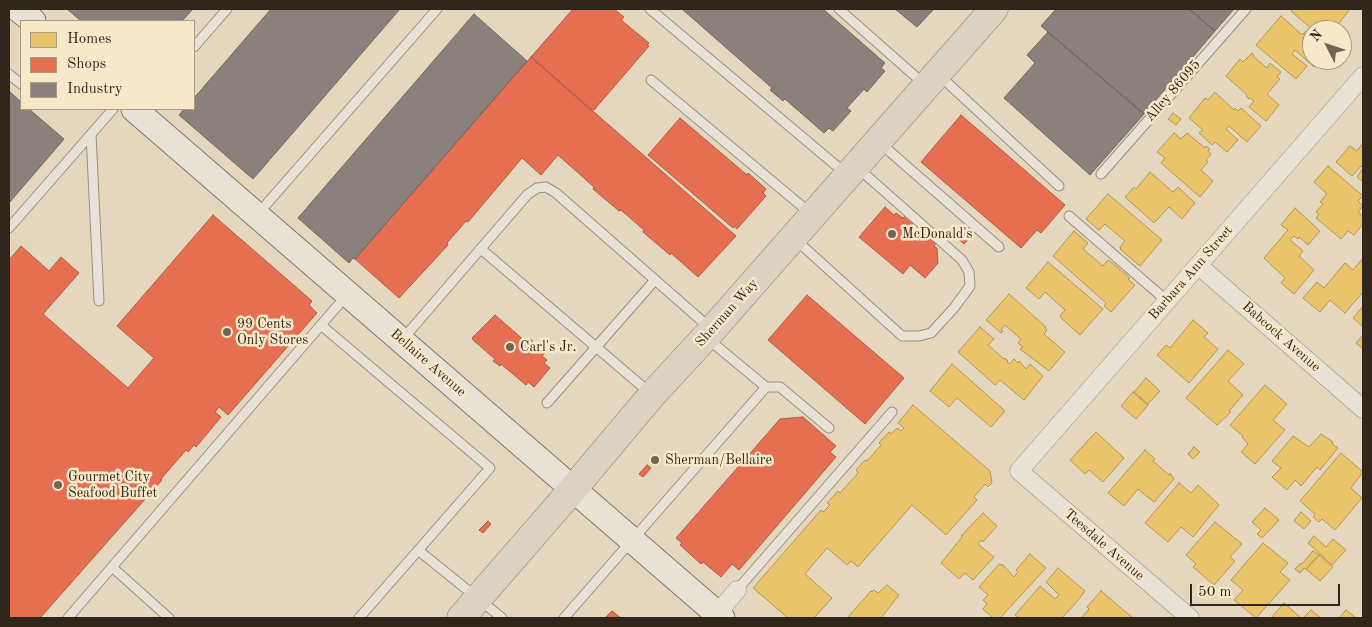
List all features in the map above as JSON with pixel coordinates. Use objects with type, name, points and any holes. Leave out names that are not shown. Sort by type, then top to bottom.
[{"type":"main road","name":"Sherman Way","points":[[469,608],[652,395],[709,334],[991,10]]},
{"type":"street","points":[[18,9],[32,20]]},
{"type":"street","name":"Barbara Ann Street","points":[[1019,471],[1363,76]]},
{"type":"street","name":"Bellaire Avenue","points":[[131,110],[348,294],[720,616]]},
{"type":"street","name":"Babcock Avenue","points":[[1198,265],[1363,408]]},
{"type":"street","name":"Teesdale Avenue","points":[[1019,471],[1190,618]]},
{"type":"street","points":[[720,616],[738,590]]},
{"type":"lane","points":[[195,46],[227,9]]},
{"type":"lane","points":[[256,215],[437,9]]},
{"type":"lane","points":[[650,9],[962,260],[969,272],[970,286],[954,308],[931,333],[919,336],[902,336],[793,237]]},
{"type":"lane","points":[[839,9],[932,79],[1059,186]]},
{"type":"lane","name":"Alley 86095","points":[[1101,174],[1246,9]]},
{"type":"lane","points":[[9,74],[20,83]]},
{"type":"lane","points":[[651,80],[813,215]]},
{"type":"lane","points":[[9,228],[91,134],[131,110]]},
{"type":"lane","points":[[91,134],[99,301]]},
{"type":"lane","points":[[878,141],[999,247]]},
{"type":"lane","points":[[402,341],[527,195],[537,188],[546,187],[556,193],[655,280],[766,387]]},
{"type":"lane","points":[[1068,216],[1167,301]]},
{"type":"lane","points":[[481,249],[652,395]]},
{"type":"lane","points":[[547,403],[655,280]]},
{"type":"lane","points":[[68,618],[348,294]]},
{"type":"lane","points":[[321,326],[490,468],[359,618]]},
{"type":"lane","points":[[564,618],[766,387],[780,386],[829,428]]},
{"type":"lane","points":[[738,590],[892,412]]},
{"type":"lane","points":[[418,550],[469,608],[502,618]]},
{"type":"lane","points":[[112,567],[169,618]]},
{"type":"building: Homes","points":[[1293,9],[1350,9],[1342,20],[1302,20],[1291,11]]},
{"type":"building: Homes","points":[[1281,16],[1302,34],[1302,56],[1295,50],[1292,54],[1302,62],[1302,70],[1304,70],[1296,79],[1256,45]]},
{"type":"building: Homes","points":[[1252,53],[1267,68],[1270,63],[1281,72],[1277,77],[1280,79],[1267,94],[1279,105],[1266,121],[1249,107],[1254,101],[1249,99],[1226,76],[1240,59],[1243,62]]},
{"type":"building: Homes","points":[[1214,93],[1234,110],[1235,108],[1238,111],[1241,108],[1261,126],[1247,142],[1229,126],[1226,129],[1238,140],[1227,152],[1215,142],[1212,145],[1199,133],[1203,130],[1189,118],[1205,98],[1208,100]]},
{"type":"building: Homes","points":[[1173,113],[1181,119],[1176,125],[1168,119]]},
{"type":"building: Homes","points":[[1174,133],[1181,139],[1187,133],[1205,148],[1206,146],[1210,149],[1208,151],[1211,154],[1206,160],[1208,162],[1201,170],[1213,181],[1200,197],[1161,163],[1165,158],[1157,152]]},
{"type":"building: Homes","points":[[1363,143],[1363,168],[1361,166],[1352,176],[1336,162],[1350,146],[1357,151]]},
{"type":"building: Homes","points":[[1328,166],[1363,196],[1358,201],[1363,206],[1358,212],[1363,216],[1363,224],[1354,235],[1348,231],[1341,239],[1316,218],[1319,214],[1316,212],[1323,204],[1320,202],[1327,194],[1314,182]]},
{"type":"building: Homes","points":[[1363,168],[1363,182],[1357,177]]},
{"type":"building: Homes","points":[[1150,172],[1173,192],[1178,187],[1195,203],[1182,219],[1169,207],[1154,223],[1125,197],[1134,187],[1136,189]]},
{"type":"building: Homes","points":[[1108,194],[1162,240],[1140,266],[1121,250],[1120,247],[1125,241],[1105,224],[1099,230],[1086,219]]},
{"type":"building: Homes","points":[[1295,208],[1320,231],[1308,245],[1299,237],[1298,239],[1294,236],[1290,240],[1303,251],[1299,256],[1314,270],[1294,294],[1281,283],[1285,278],[1264,258],[1288,230],[1281,225]]},
{"type":"building: Homes","points":[[1074,231],[1088,243],[1083,249],[1103,266],[1107,261],[1110,261],[1130,278],[1128,279],[1135,285],[1111,312],[1104,306],[1106,303],[1053,256]]},
{"type":"building: Homes","points":[[1363,258],[1363,292],[1345,313],[1330,300],[1320,312],[1303,298],[1317,282],[1324,288],[1345,263],[1353,270]]},
{"type":"building: Homes","points":[[1048,262],[1103,309],[1080,335],[1060,316],[1065,310],[1045,292],[1039,299],[1026,288]]},
{"type":"building: Homes","points":[[1009,294],[1046,327],[1047,330],[1044,334],[1065,352],[1049,371],[1020,349],[1023,347],[1018,343],[1021,339],[1005,325],[1001,333],[986,320]]},
{"type":"building: Homes","points":[[1363,306],[1363,327],[1353,318]]},
{"type":"building: Homes","points":[[1193,320],[1208,333],[1204,337],[1218,349],[1189,383],[1157,355],[1166,345],[1170,348]]},
{"type":"building: Homes","points":[[980,327],[994,339],[988,345],[1005,358],[1007,362],[1010,364],[1014,359],[1018,363],[1019,361],[1026,369],[1030,364],[1043,376],[1024,400],[1000,380],[995,385],[958,352]]},
{"type":"building: Homes","points":[[1363,335],[1363,349],[1356,343]]},
{"type":"building: Homes","points":[[1228,350],[1244,364],[1228,381],[1243,395],[1229,411],[1231,412],[1217,425],[1186,398]]},
{"type":"building: Homes","points":[[952,364],[1005,411],[991,427],[957,398],[949,407],[930,391]]},
{"type":"building: Homes","points":[[1146,378],[1160,391],[1148,404],[1134,392]]},
{"type":"building: Homes","points":[[1265,385],[1287,404],[1273,420],[1285,430],[1255,464],[1241,452],[1248,444],[1243,436],[1230,425]]},
{"type":"building: Homes","points":[[1133,392],[1148,405],[1136,419],[1121,406]]},
{"type":"building: Homes","points":[[913,405],[990,471],[992,483],[988,487],[985,484],[974,497],[977,500],[946,535],[912,505],[858,567],[851,561],[847,565],[827,548],[805,574],[832,598],[814,618],[788,618],[753,588],[821,510],[823,512],[830,505],[827,503],[838,491],[840,493],[858,473],[856,470],[881,445],[879,443],[889,432],[891,434],[897,428],[901,431],[904,428],[898,423]]},
{"type":"building: Homes","points":[[1096,432],[1124,458],[1103,482],[1089,470],[1085,474],[1070,460]]},
{"type":"building: Homes","points":[[1321,434],[1338,448],[1320,470],[1317,467],[1301,486],[1295,480],[1287,490],[1272,477],[1281,468],[1272,461],[1293,436],[1309,447]]},
{"type":"building: Homes","points":[[1194,447],[1200,452],[1193,459],[1188,454]]},
{"type":"building: Homes","points":[[1145,450],[1155,459],[1153,461],[1169,475],[1170,473],[1174,479],[1154,502],[1138,489],[1124,506],[1108,493]]},
{"type":"building: Homes","points":[[1341,453],[1363,472],[1351,488],[1362,498],[1335,530],[1322,519],[1319,522],[1313,517],[1315,514],[1300,501]]},
{"type":"building: Homes","points":[[1179,483],[1191,493],[1198,485],[1219,505],[1193,537],[1181,527],[1168,542],[1145,523]]},
{"type":"building: Homes","points":[[1265,508],[1279,520],[1262,538],[1257,534],[1261,530],[1252,522]]},
{"type":"building: Homes","points":[[1301,512],[1311,521],[1304,529],[1294,521]]},
{"type":"building: Homes","points":[[983,513],[997,526],[983,542],[981,540],[978,544],[994,557],[973,580],[965,573],[959,579],[941,563],[961,536]]},
{"type":"building: Homes","points":[[1215,522],[1242,544],[1230,557],[1235,561],[1214,585],[1193,567],[1196,564],[1186,555]]},
{"type":"building: Homes","points":[[1314,536],[1326,547],[1333,539],[1346,550],[1332,565],[1308,543]]},
{"type":"building: Homes","points":[[1263,543],[1288,563],[1280,572],[1290,580],[1256,618],[1234,600],[1243,590],[1231,580]]},
{"type":"building: Homes","points":[[1313,551],[1319,555],[1300,573],[1295,569]]},
{"type":"building: Homes","points":[[1030,554],[1046,568],[1000,618],[993,618],[983,609],[987,604],[983,600],[988,595],[979,587],[999,564],[1002,564],[1014,577],[1018,572],[1016,570]]},
{"type":"building: Homes","points":[[1319,555],[1333,567],[1320,581],[1306,569]]},
{"type":"building: Homes","points":[[1058,568],[1085,591],[1075,604],[1062,618],[1019,618],[1015,615],[1040,586],[1055,599],[1059,595],[1046,582]]},
{"type":"building: Homes","points":[[887,585],[899,595],[881,618],[847,618],[871,591],[874,590],[878,593]]},
{"type":"building: Homes","points":[[1101,591],[1133,618],[1081,618],[1089,609],[1087,607]]},
{"type":"building: Homes","points":[[1284,603],[1301,618],[1271,618]]},
{"type":"building: Homes","points":[[1311,610],[1321,618],[1303,618]]},
{"type":"building: Homes","points":[[1346,610],[1356,618],[1339,618]]},
{"type":"building: Shops","points":[[573,9],[614,9],[624,17],[621,20],[649,43],[647,45],[649,46],[594,110],[591,110],[531,57]]},
{"type":"building: Shops","points":[[531,57],[736,236],[698,277],[643,232],[644,230],[621,210],[619,211],[593,189],[594,187],[558,155],[541,175],[522,158],[468,222],[466,221],[447,243],[448,245],[399,298],[355,259]]},
{"type":"building: Shops","points":[[961,115],[1065,205],[1041,233],[1037,230],[1021,248],[921,162]]},
{"type":"building: Shops","points":[[680,118],[766,189],[763,193],[766,196],[737,229],[734,226],[733,228],[648,155]]},
{"type":"building: Shops","points":[[885,207],[894,215],[896,213],[903,218],[906,215],[914,222],[911,226],[927,240],[931,236],[937,242],[934,246],[937,248],[938,263],[925,278],[910,265],[903,274],[859,237]]},
{"type":"building: Shops","points":[[213,215],[312,301],[309,305],[317,313],[228,415],[219,407],[215,412],[221,417],[196,447],[194,445],[188,452],[186,450],[162,480],[40,618],[9,618],[9,260],[21,246],[49,271],[61,257],[79,273],[43,314],[128,388],[154,358],[117,326]]},
{"type":"building: Shops","points":[[959,227],[970,237],[964,244],[953,234]]},
{"type":"building: Shops","points":[[807,295],[904,378],[865,424],[768,340]]},
{"type":"building: Shops","name":"Carl's Jr.","points":[[495,315],[526,342],[529,338],[546,352],[542,356],[547,360],[544,363],[550,368],[534,387],[528,382],[526,385],[501,364],[500,366],[493,361],[495,359],[473,340],[472,338]]},
{"type":"building: Shops","points":[[803,417],[836,446],[830,452],[836,457],[739,570],[732,564],[721,577],[703,562],[701,564],[680,545],[682,543],[676,538],[780,419]]},
{"type":"building: Shops","points":[[647,465],[651,468],[643,477],[639,474]]},
{"type":"building: Shops","points":[[488,521],[491,524],[483,533],[479,530]]},
{"type":"building: Shops","points":[[612,611],[621,618],[605,618]]},
{"type":"building: Industry","points":[[67,9],[193,9],[183,20],[80,20]]},
{"type":"building: Industry","points":[[271,9],[400,9],[253,179],[179,115],[183,110],[195,110],[195,97]]},
{"type":"building: Industry","points":[[682,9],[823,9],[885,63],[881,68],[885,71],[867,92],[864,89],[847,108],[851,111],[833,131],[829,128],[824,133],[785,99],[783,101],[770,90],[772,88]]},
{"type":"building: Industry","points":[[895,9],[934,9],[917,27]]},
{"type":"building: Industry","points":[[1056,9],[1189,9],[1215,31],[1144,114],[1041,26]]},
{"type":"building: Industry","points":[[1189,9],[1234,9],[1215,31]]},
{"type":"building: Industry","points":[[474,14],[527,61],[355,259],[353,258],[349,263],[298,218]]},
{"type":"building: Industry","points":[[1048,32],[1144,114],[1090,175],[1004,98],[1035,63],[1027,55]]},
{"type":"building: Industry","points":[[9,91],[20,101],[20,110],[30,110],[64,139],[9,203]]},
{"type":"place","name":"McDonald's","points":[[892,234]]},
{"type":"place","name":"99 Cents Only Stores","points":[[227,332]]},
{"type":"place","name":"Carl's Jr.","points":[[510,347]]},
{"type":"place","name":"Sherman/Bellaire","points":[[655,460]]},
{"type":"place","name":"Gourmet City Seafood Buffet","points":[[58,485]]}]
